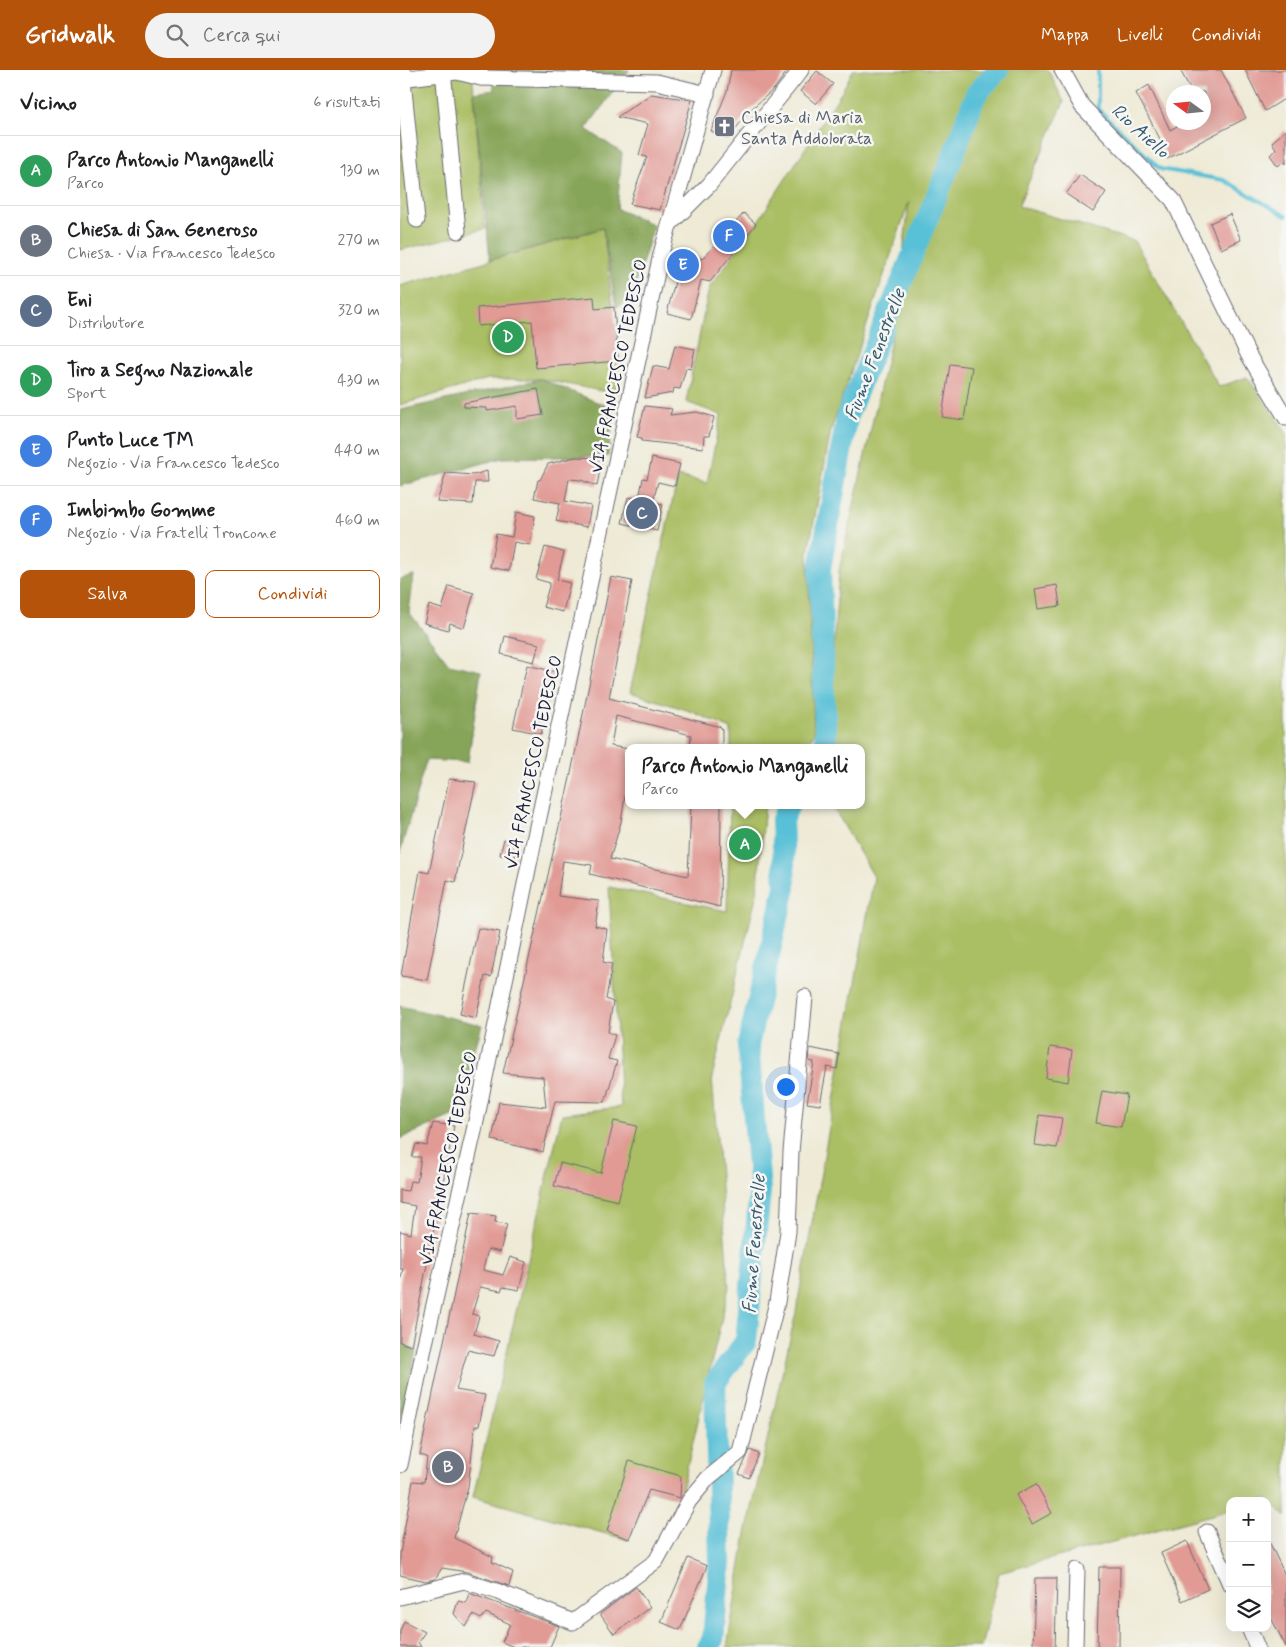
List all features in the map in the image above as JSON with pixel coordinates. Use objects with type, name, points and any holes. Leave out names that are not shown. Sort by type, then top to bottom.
[{"type":"street","name":"VIA FRANCESCO TEDESCO","points":[[400,1465],[404,1424],[476,1122],[532,850],[661,254],[713,70]]},
{"type":"street","points":[[671,223],[709,185],[801,70]]},
{"type":"street","points":[[1062,70],[1082,106],[1173,200],[1250,356],[1286,418]]},
{"type":"street","points":[[443,72],[458,231]]},
{"type":"street","points":[[417,220],[402,76],[457,72],[657,82],[707,94]]},
{"type":"street","points":[[400,1597],[464,1581],[498,1592],[573,1622],[656,1561],[690,1501],[708,1478],[740,1452],[778,1302],[788,1232],[791,1152],[805,997]]},
{"type":"street","points":[[1207,1532],[1226,1575]]},
{"type":"street","points":[[1075,1647],[1077,1570]]},
{"type":"street","points":[[1251,1632],[1257,1647]]},
{"type":"green space","points":[[400,70],[472,70],[485,229],[400,250]]},
{"type":"green space","points":[[493,70],[629,70],[586,129],[622,153],[617,209],[654,225],[631,300],[616,307],[603,228],[490,260],[474,93],[494,90]]},
{"type":"green space","points":[[853,70],[1048,70],[1064,102],[1018,206],[1134,241],[1219,387],[1247,377],[1286,432],[1286,1517],[1271,1502],[1271,1497],[1226,1497],[1226,1511],[999,1573],[981,1647],[727,1647],[746,1534],[796,1312],[874,877],[834,809],[865,809],[865,744],[826,744],[839,571],[895,322],[909,202],[831,430],[808,553],[814,734],[807,744],[731,744],[731,729],[690,711],[630,692],[678,476],[707,483],[721,415],[686,402],[709,288],[755,226],[841,93]]},
{"type":"green space","points":[[603,228],[620,366],[617,394],[541,379],[488,379],[400,405],[400,286]]},
{"type":"green space","points":[[541,379],[614,409],[608,456],[502,458],[400,486],[400,410]]},
{"type":"green space","points":[[414,575],[409,612],[449,664],[481,671],[468,762],[426,760],[400,853],[400,579]]},
{"type":"green space","points":[[730,809],[765,809],[757,893],[712,1077],[729,1287],[680,1498],[649,1490],[628,1540],[473,1497],[562,1114],[621,1107],[609,887],[727,911]]},
{"type":"green space","points":[[400,1006],[482,1025],[456,1114],[400,1139]]},
{"type":"green space","points":[[400,1342],[416,1351],[400,1424]]},
{"type":"building","points":[[731,70],[788,70],[774,89],[749,111],[728,139],[711,131],[727,91]]},
{"type":"building","points":[[1180,70],[1221,70],[1246,118],[1167,159],[1159,137],[1136,93],[1149,85],[1166,121],[1166,130],[1211,130],[1211,85],[1188,85]]},
{"type":"building","points":[[1245,70],[1286,70],[1286,98],[1265,111]]},
{"type":"building","points":[[817,71],[833,84],[816,104],[800,91]]},
{"type":"building","points":[[651,94],[692,100],[660,210],[630,204],[647,157],[639,155],[648,124],[617,117]]},
{"type":"building","points":[[1286,130],[1286,164],[1284,161],[1278,166],[1270,155],[1276,149],[1272,142]]},
{"type":"building","points":[[1080,175],[1106,192],[1093,212],[1066,194]]},
{"type":"building","points":[[744,213],[756,224],[710,282],[701,280],[691,319],[667,313],[682,254],[702,259]]},
{"type":"building","points":[[1230,214],[1241,240],[1221,249],[1210,223]]},
{"type":"building","points":[[594,297],[595,309],[614,307],[618,361],[536,368],[532,321],[478,326],[477,308]]},
{"type":"building","points":[[675,345],[695,349],[691,369],[686,368],[680,389],[674,388],[673,393],[645,398],[653,366],[669,369]]},
{"type":"building","points":[[950,364],[972,367],[964,420],[942,417]]},
{"type":"building","points":[[538,389],[543,415],[517,419],[517,406],[487,411],[487,408],[464,407],[464,403]]},
{"type":"building","points":[[645,406],[672,409],[670,415],[697,412],[714,417],[709,436],[704,436],[703,448],[642,441],[642,438],[637,437]]},
{"type":"building","points":[[575,457],[602,458],[597,486],[581,480],[569,479],[565,501],[591,506],[587,527],[556,521],[560,503],[534,498],[538,480],[540,480],[548,464]]},
{"type":"building","points":[[652,458],[680,464],[675,486],[658,482],[653,502],[663,504],[657,531],[622,523],[628,497],[639,499],[643,478],[647,479]]},
{"type":"building","points":[[487,471],[488,482],[475,482],[473,504],[437,502],[446,473],[473,475]]},
{"type":"building","points":[[516,512],[535,516],[530,545],[514,542],[509,571],[490,567],[496,534],[512,537]]},
{"type":"building","points":[[545,547],[564,552],[557,580],[570,583],[563,612],[543,607],[550,583],[536,579]]},
{"type":"building","points":[[611,577],[632,581],[609,698],[721,727],[722,744],[690,744],[691,735],[616,716],[611,746],[625,748],[625,796],[621,822],[610,859],[688,876],[691,809],[721,809],[720,907],[590,874],[592,865],[563,861],[558,896],[599,901],[595,926],[607,929],[603,962],[612,964],[606,999],[613,1002],[608,1032],[615,1035],[608,1059],[617,1061],[605,1102],[555,1101],[543,1152],[492,1140],[499,1102],[546,1107],[543,1077],[503,1073],[570,778]]},
{"type":"building","points":[[1057,585],[1060,606],[1038,609],[1035,589]]},
{"type":"building","points":[[449,586],[474,593],[464,628],[450,623],[448,630],[424,623],[429,605],[442,609]]},
{"type":"building","points":[[505,636],[539,644],[534,662],[501,654]]},
{"type":"building","points":[[527,665],[556,672],[541,734],[513,728]]},
{"type":"building","points":[[449,779],[476,782],[455,882],[447,880],[427,980],[401,976],[420,871],[429,873]]},
{"type":"building","points":[[504,839],[519,842],[515,858],[500,855]]},
{"type":"building","points":[[478,928],[500,932],[491,977],[485,976],[476,1018],[460,1014]]},
{"type":"building","points":[[1050,1047],[1072,1050],[1068,1082],[1046,1078]]},
{"type":"building","points":[[810,1048],[839,1054],[837,1069],[827,1067],[820,1105],[807,1103],[814,1062],[809,1061]]},
{"type":"building","points":[[1102,1091],[1127,1095],[1121,1127],[1096,1123]]},
{"type":"building","points":[[1039,1115],[1062,1118],[1057,1148],[1035,1145]]},
{"type":"building","points":[[614,1121],[637,1126],[618,1201],[554,1186],[560,1163],[601,1173]]},
{"type":"building","points":[[433,1123],[454,1126],[411,1346],[400,1342],[400,1283],[403,1269],[400,1269],[400,1231],[411,1234],[415,1206],[400,1203],[400,1190],[408,1191],[410,1181],[417,1182],[421,1157],[412,1157],[416,1144],[427,1146]]},
{"type":"building","points":[[471,1213],[496,1216],[495,1222],[507,1224],[500,1252],[488,1249],[483,1270],[503,1275],[510,1257],[526,1262],[519,1290],[503,1287],[501,1291],[480,1287],[472,1314],[479,1316],[474,1334],[499,1341],[494,1356],[468,1350],[456,1390],[485,1395],[479,1426],[475,1426],[468,1487],[454,1538],[493,1557],[492,1562],[513,1572],[509,1586],[467,1572],[442,1568],[435,1579],[426,1581],[400,1575],[400,1553],[413,1481],[424,1482],[427,1457],[420,1455]]},
{"type":"building","points":[[750,1450],[759,1454],[749,1478],[739,1474]]},
{"type":"building","points":[[629,1461],[681,1476],[680,1498],[649,1490],[629,1539],[607,1531]]},
{"type":"building","points":[[1036,1484],[1052,1513],[1032,1524],[1016,1495]]},
{"type":"building","points":[[1187,1541],[1208,1589],[1182,1601],[1161,1553]]},
{"type":"building","points":[[1271,1545],[1286,1577],[1286,1647],[1271,1618]]},
{"type":"building","points":[[688,1558],[707,1566],[680,1630],[661,1622]]},
{"type":"building","points":[[1099,1567],[1120,1567],[1119,1647],[1097,1647]]},
{"type":"building","points":[[1035,1578],[1057,1578],[1055,1647],[1033,1647]]},
{"type":"building","points":[[636,1587],[650,1607],[614,1634],[600,1614]]},
{"type":"building","points":[[469,1593],[559,1626],[550,1647],[514,1647],[502,1642],[510,1624],[486,1613],[481,1619],[473,1615],[466,1627],[454,1614],[458,1601],[466,1603]]},
{"type":"building","points":[[404,1621],[425,1632],[418,1642],[421,1647],[400,1647],[400,1631]]},
{"type":"waterway","name":"Fiume Fenestrelle","points":[[826,744],[820,568],[848,413],[953,156],[976,94],[998,70]]},
{"type":"waterway","name":"Rio Aiello","points":[[1098,70],[1098,109],[1160,169],[1224,180],[1286,216]]},
{"type":"waterway","name":"Fiume Fenestrelle","points":[[708,1647],[713,1639],[720,1562],[715,1383],[746,1341],[760,1190],[748,1045],[785,887],[782,820],[787,809]]},
{"type":"place","name":"Chiesa di Maria Santa Addolorata","points":[[725,127]]},
{"type":"place","name":"Imbimbo Gomme","points":[[729,236]]},
{"type":"place","name":"Punto Luce TM","points":[[683,265]]},
{"type":"place","name":"Tiro a Segno Nazionale","points":[[508,337]]},
{"type":"place","name":"Eni","points":[[642,513]]},
{"type":"place","name":"Parco Antonio Manganelli","points":[[745,844]]},
{"type":"place","name":"Chiesa di San Generoso","points":[[448,1467]]}]
